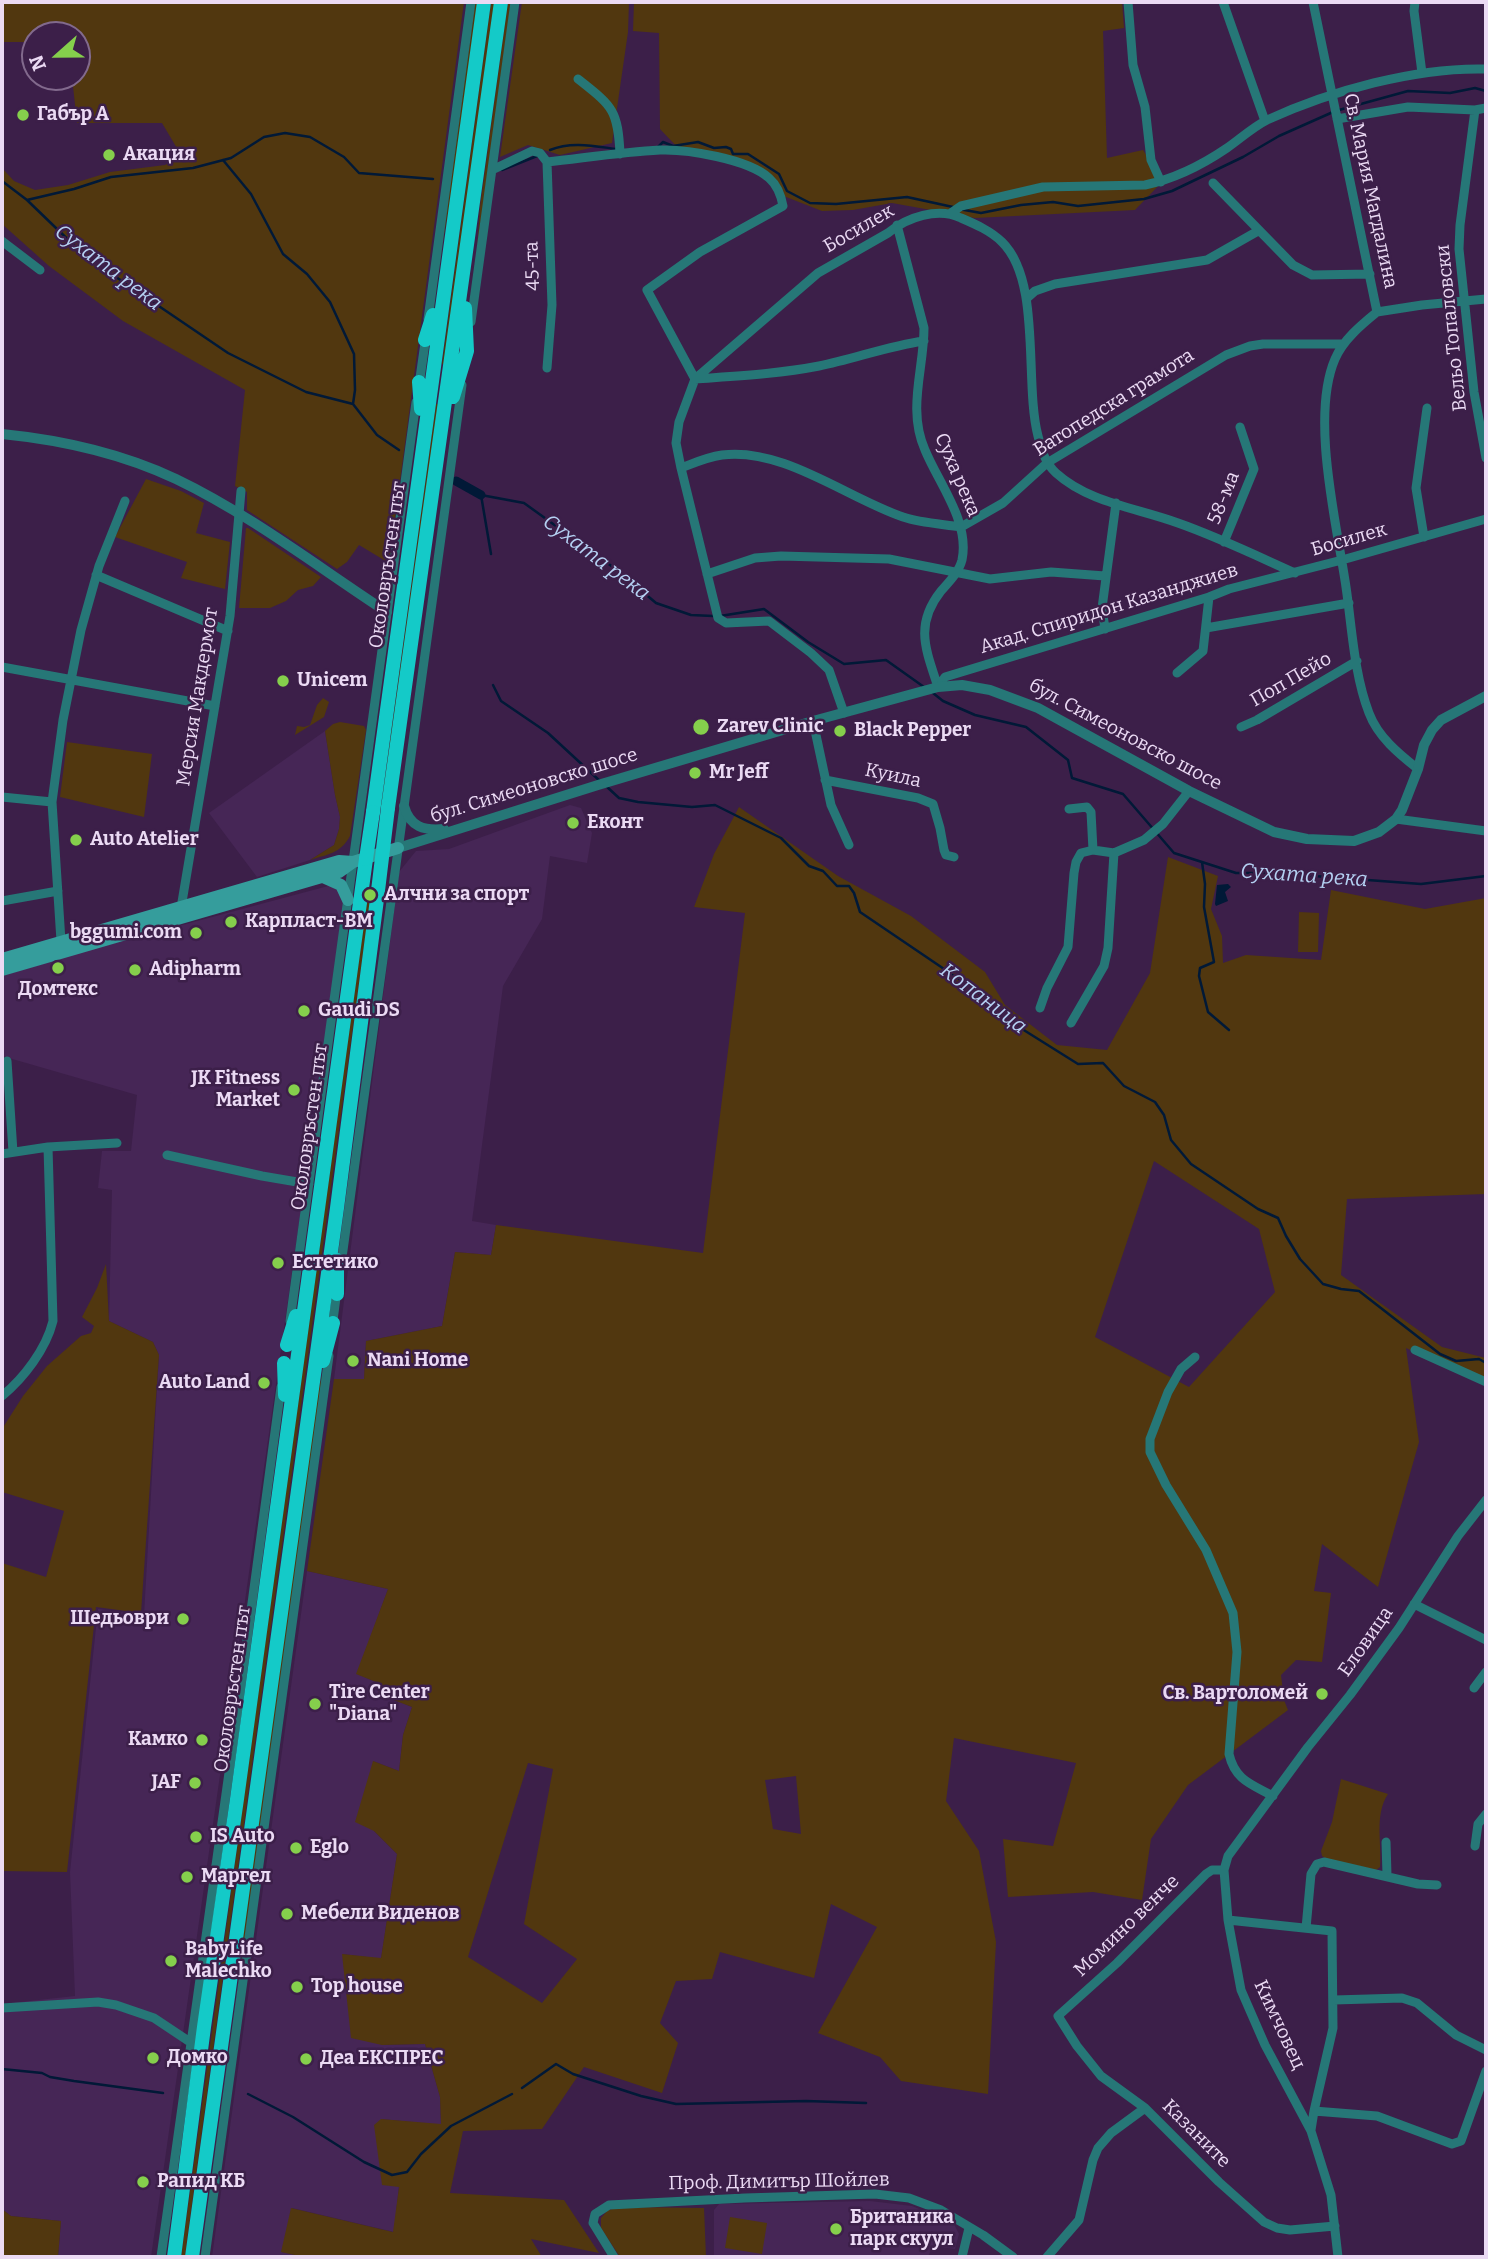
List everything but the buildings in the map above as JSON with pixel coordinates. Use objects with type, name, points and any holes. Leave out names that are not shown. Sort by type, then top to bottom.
[{"type":"highway","name":"Околовръстен път","points":[[174,2257],[307,1285],[354,900],[373,812],[484,2]]},
{"type":"highway","name":"Околовръстен път","points":[[192,2257],[337,1208],[388,808],[501,2]]},
{"type":"highway","points":[[425,340],[447,266]]},
{"type":"highway","points":[[439,446],[467,351],[464,268]]},
{"type":"highway","points":[[419,382],[423,444]]},
{"type":"highway","points":[[337,1208],[337,1294]]},
{"type":"highway","points":[[287,1345],[307,1285]]},
{"type":"highway","points":[[307,1419],[333,1323]]},
{"type":"highway","points":[[284,1363],[285,1438]]},
{"type":"main road","name":"бул. Симеоновско шосе","points":[[2,959],[339,861],[353,862],[398,848]]},
{"type":"main road","name":"бул. Симеоновско шосе","points":[[2,970],[323,877],[342,871],[353,862]]},
{"type":"main road","points":[[323,877],[341,885],[354,900]]},
{"type":"street","name":"Околовръстен път","points":[[161,2257],[236,1730],[309,1184],[354,900],[353,862],[471,2]]},
{"type":"street","points":[[205,2257],[515,2]]},
{"type":"street","points":[[1128,2],[1133,65],[1145,107],[1151,160],[1161,182]]},
{"type":"street","points":[[1223,2],[1265,121]]},
{"type":"street","name":"Св. Мария Магдалина","points":[[1313,2],[1377,312],[1343,344],[1334,360],[1325,398],[1326,454],[1357,661],[1370,715],[1381,735],[1418,769]]},
{"type":"street","points":[[1415,2],[1422,73]]},
{"type":"street","points":[[951,213],[961,206],[1043,187],[1145,185],[1161,182],[1185,172],[1225,149],[1265,121],[1332,96],[1377,82],[1422,73],[1486,69]]},
{"type":"street","points":[[578,79],[612,109],[617,121],[620,153]]},
{"type":"street","points":[[1338,119],[1408,107],[1475,110],[1486,108]]},
{"type":"street","name":"Вельо Топаловски","points":[[1475,110],[1459,249],[1474,392],[1486,458]]},
{"type":"street","points":[[492,170],[532,151],[540,153],[547,162],[662,150],[720,157],[744,164],[768,177],[781,195],[783,206],[700,252],[647,290],[695,379],[819,366],[893,346],[924,341]]},
{"type":"street","name":"45-та","points":[[547,162],[552,304],[547,368]]},
{"type":"street","points":[[1213,183],[1293,265],[1312,275],[1370,274]]},
{"type":"street","points":[[951,213],[982,227],[1003,242],[1023,275],[1027,298],[1033,417],[1046,463]]},
{"type":"street","name":"Босилек","points":[[844,713],[829,670],[801,645],[769,621],[726,623],[717,614],[676,443],[679,422],[695,379],[818,273],[888,233],[897,225],[918,217],[951,213]]},
{"type":"street","name":"Суха река","points":[[897,225],[924,327],[916,398],[917,424],[924,448],[961,527],[963,543],[962,562],[956,574],[934,600],[925,620],[924,644],[938,687]]},
{"type":"street","points":[[1027,298],[1035,291],[1055,284],[1207,260],[1258,231]]},
{"type":"street","points":[[2,241],[40,270]]},
{"type":"street","points":[[1377,312],[1486,299]]},
{"type":"street","name":"Ватопедска грамота","points":[[961,527],[1003,503],[1046,463],[1226,355],[1264,344],[1343,344]]},
{"type":"street","points":[[1423,537],[1416,488],[1427,408]]},
{"type":"street","name":"58-ма","points":[[1224,542],[1254,470],[1240,427]]},
{"type":"street","points":[[2,434],[73,444],[146,466],[175,479],[240,514],[387,612]]},
{"type":"street","points":[[681,468],[725,455],[752,456],[780,462],[904,517],[961,527]]},
{"type":"street","name":"Босилек","points":[[1046,463],[1077,488],[1178,523],[1295,573],[1486,519]]},
{"type":"street","name":"Мерсия Макдермот","points":[[181,908],[228,631],[241,491]]},
{"type":"street","points":[[61,941],[52,802],[70,680],[96,575],[125,501]]},
{"type":"street","points":[[1105,629],[1102,608],[1116,503]]},
{"type":"street","points":[[707,574],[755,558],[781,556],[889,559],[990,579],[1051,572],[1105,576]]},
{"type":"street","name":"Акад. Спиридон Казанджиев","points":[[938,687],[945,677],[1229,589],[1295,573]]},
{"type":"street","points":[[96,575],[228,631]]},
{"type":"street","points":[[1177,673],[1203,651],[1209,597]]},
{"type":"street","points":[[1206,628],[1349,603]]},
{"type":"street","name":"Поп Пейо","points":[[1241,727],[1258,720],[1357,661]]},
{"type":"street","points":[[2,667],[215,706]]},
{"type":"street","name":"бул. Симеоновско шосе","points":[[398,848],[813,721],[938,687],[962,685],[990,690],[1038,708],[1189,791],[1274,832],[1295,838],[1353,841],[1379,832],[1396,819]]},
{"type":"street","points":[[1486,695],[1441,720],[1432,730],[1424,745],[1407,801],[1396,819],[1486,831]]},
{"type":"street","points":[[813,721],[831,805],[849,845]]},
{"type":"street","name":"Куила","points":[[825,780],[918,798],[933,804],[944,850],[946,855],[954,857]]},
{"type":"street","points":[[1040,1008],[1068,947],[1076,862],[1081,853],[1093,850],[1114,853],[1151,836],[1189,791]]},
{"type":"street","points":[[2,797],[52,802]]},
{"type":"street","points":[[404,807],[408,818],[424,829],[441,830],[471,825]]},
{"type":"street","points":[[1069,809],[1087,807],[1091,812],[1093,850]]},
{"type":"street","points":[[1071,1023],[1104,966],[1108,948],[1114,853]]},
{"type":"street","points":[[2,901],[58,891]]},
{"type":"street","points":[[6,1061],[13,1152]]},
{"type":"street","points":[[2,1154],[48,1147],[117,1143]]},
{"type":"street","points":[[2,1396],[39,1354],[53,1321],[48,1147]]},
{"type":"street","points":[[167,1155],[309,1184]]},
{"type":"street","points":[[1415,1350],[1486,1382]]},
{"type":"street","points":[[1195,1357],[1181,1370],[1168,1392],[1150,1439],[1150,1452],[1166,1485],[1195,1530],[1233,1613],[1237,1652],[1230,1754],[1233,1769],[1244,1780],[1273,1796]]},
{"type":"street","name":"Еловица","points":[[1224,1870],[1228,1856],[1350,1695],[1458,1536],[1486,1500]]},
{"type":"street","points":[[1414,1604],[1486,1640]]},
{"type":"street","points":[[1474,1688],[1486,1672]]},
{"type":"street","points":[[1475,1846],[1478,1824],[1486,1814]]},
{"type":"street","points":[[1385,1842],[1387,1875]]},
{"type":"street","points":[[1306,1928],[1311,1874],[1317,1864],[1324,1862],[1418,1884],[1437,1885]]},
{"type":"street","name":"Момино венче","points":[[1058,2016],[1117,1963],[1206,1874],[1212,1870],[1224,1870]]},
{"type":"street","name":"Кимчовец","points":[[1224,1870],[1228,1920],[1241,1990],[1311,2131],[1331,2195],[1338,2257]]},
{"type":"street","points":[[1228,1920],[1332,1931],[1334,2028],[1311,2131]]},
{"type":"street","points":[[1334,2000],[1402,1998],[1418,2003],[1456,2035],[1486,2050]]},
{"type":"street","points":[[2,2008],[98,2002],[116,2005],[154,2018],[190,2042]]},
{"type":"street","name":"Казаните","points":[[1058,2016],[1101,2076],[1145,2108],[1264,2222],[1290,2230],[1335,2226]]},
{"type":"street","points":[[1314,2111],[1377,2116],[1452,2144],[1461,2141],[1486,2071]]},
{"type":"street","points":[[1047,2257],[1079,2220],[1098,2148],[1111,2133],[1145,2108]]},
{"type":"street","name":"Проф. Димитър Шойлев","points":[[614,2257],[593,2223],[595,2214],[609,2205],[874,2194],[909,2198],[941,2210],[1013,2257]]},
{"type":"street","points":[[962,2257],[968,2228]]},
{"type":"shaded area","points":[[2,2],[464,2],[389,563],[359,545],[347,562],[337,569],[247,510],[247,492],[235,486],[245,390],[123,321],[49,266],[2,224],[2,168],[14,181],[35,190],[68,185],[110,172],[165,165],[181,155],[162,123],[77,123],[74,91],[91,91],[91,21],[21,21],[21,42],[2,42]]},
{"type":"shaded area","points":[[475,2],[478,2],[442,245]]},
{"type":"shaded area","points":[[491,2],[495,2],[445,364],[442,364]]},
{"type":"shaded area","points":[[508,2],[511,2],[477,250],[480,207]]},
{"type":"shaded area","points":[[522,2],[629,2],[628,32],[612,143],[560,155],[528,145],[500,157]]},
{"type":"shaded area","points":[[634,2],[1122,2],[1124,28],[1103,31],[1107,158],[1143,150],[1163,181],[1135,210],[975,218],[892,203],[853,210],[822,211],[781,195],[768,177],[744,165],[681,151],[660,129],[659,33],[633,31]]},
{"type":"shaded area","points":[[436,404],[439,404],[381,808]]},
{"type":"shaded area","points":[[146,479],[181,491],[204,503],[196,533],[230,542],[225,589],[181,578],[187,562],[115,537]]},
{"type":"shaded area","points":[[246,528],[321,577],[313,586],[298,590],[286,601],[270,608],[239,608]]},
{"type":"shaded area","points":[[323,698],[329,702],[324,717],[295,735],[297,726],[310,725],[317,705]]},
{"type":"shaded area","points":[[340,722],[364,726],[366,730],[350,836],[338,850],[310,860],[334,845],[339,829],[340,817],[325,731]]},
{"type":"shaded area","points":[[325,731],[340,817],[334,845],[310,860],[257,877],[209,813]]},
{"type":"shaded area","points":[[67,742],[152,754],[144,817],[60,797]]},
{"type":"shaded area","points":[[570,805],[581,808],[592,833],[587,863],[550,856],[542,919],[503,986],[472,1221],[496,1225],[491,1255],[455,1252],[442,1326],[366,1341],[364,1379],[334,1379],[399,872],[416,851],[449,849]]},
{"type":"shaded area","points":[[739,807],[838,876],[911,916],[985,972],[1005,1005],[1057,1045],[1107,1050],[1150,973],[1168,857],[1218,876],[1211,909],[1222,936],[1223,963],[1246,955],[1321,960],[1331,890],[1425,909],[1486,898],[1486,1194],[1347,1199],[1341,1275],[1442,1347],[1486,1358],[1486,1385],[1406,1348],[1419,1442],[1378,1587],[1322,1544],[1314,1591],[1331,1593],[1322,1662],[1296,1660],[1281,1675],[1288,1710],[1188,1785],[1151,1839],[1142,1900],[1093,1892],[1008,1897],[1003,1839],[1053,1846],[1076,1763],[954,1738],[946,1801],[979,1851],[996,1942],[988,2094],[901,2081],[880,2057],[818,2033],[877,1927],[831,1904],[814,1978],[720,1952],[712,1979],[676,1981],[660,2023],[678,2043],[662,2093],[584,2067],[542,2129],[463,2131],[450,2193],[564,2200],[599,2253],[531,2239],[542,2257],[304,2257],[281,2252],[291,2208],[393,2232],[399,2187],[382,2185],[374,2125],[381,2119],[441,2124],[440,2097],[425,2044],[382,2045],[351,2038],[342,1954],[381,1958],[397,1854],[374,1831],[355,1822],[373,1761],[399,1771],[403,1735],[412,1707],[378,1694],[381,1684],[356,1674],[388,1589],[307,1571],[334,1379],[364,1379],[366,1341],[442,1326],[455,1252],[491,1255],[496,1225],[703,1253],[745,913],[694,907],[714,854]],"holes":[[[1154,1161],[1259,1229],[1275,1292],[1189,1387],[1095,1337]],[[528,1763],[553,1769],[524,1924],[577,1959],[542,2003],[468,1957]],[[796,1776],[801,1834],[773,1829],[765,1780]]]},
{"type":"shaded area","points":[[332,885],[345,902],[151,2257],[58,2257],[61,2221],[11,2216],[2,2209],[2,2004],[75,1996],[70,1872],[98,1609],[144,1615],[159,1355],[153,1342],[109,1321],[112,1190],[98,1188],[102,1151],[131,1151],[137,1095],[2,1056],[2,976]]},
{"type":"shaded area","points":[[367,901],[370,902],[185,2257],[181,2257]]},
{"type":"shaded area","points":[[1299,912],[1319,913],[1318,952],[1298,952]]},
{"type":"shaded area","points":[[106,1264],[109,1321],[153,1342],[159,1355],[141,1613],[96,1607],[67,1872],[2,1871],[2,1563],[46,1577],[64,1511],[2,1492],[2,1429],[47,1366],[81,1336],[91,1333],[94,1326],[82,1317]]},
{"type":"shaded area","points":[[326,1359],[241,1969],[243,1932],[316,1400]]},
{"type":"shaded area","points":[[307,1571],[388,1589],[357,1674],[381,1684],[379,1694],[412,1707],[403,1735],[399,1771],[373,1761],[374,1831],[397,1854],[381,1959],[343,1954],[382,2045],[425,2044],[440,2097],[441,2125],[381,2119],[399,2186],[394,2232],[292,2208],[282,2252],[304,2257],[212,2257]]},
{"type":"shaded area","points":[[1341,1779],[1388,1794],[1381,1811],[1380,1867],[1376,1870],[1322,1856],[1321,1851],[1332,1822]]},
{"type":"shaded area","name":"Британика парк скуул","points":[[870,2201],[912,2206],[954,2224],[959,2234],[955,2249],[933,2246],[928,2257],[714,2257],[714,2210],[719,2204]]},
{"type":"shaded area","points":[[622,2207],[704,2208],[706,2257],[620,2257],[601,2228],[601,2218],[608,2210]]},
{"type":"shaded area","points":[[2,2209],[11,2216],[61,2221],[58,2257],[2,2257]]},
{"type":"shaded area","points":[[730,2217],[767,2223],[762,2254],[725,2248]]},
{"type":"water","points":[[1228,884],[1231,887],[1225,892],[1228,901],[1216,906],[1217,885]]},
{"type":"waterway","points":[[1339,110],[1408,91],[1450,93],[1475,88],[1486,91]]},
{"type":"waterway","points":[[959,209],[981,213],[1053,202],[1078,206],[1144,199],[1172,191],[1243,157],[1279,136],[1333,112]]},
{"type":"waterway","points":[[27,200],[111,177],[193,168],[231,158],[264,137],[285,133],[310,137],[344,157],[359,173],[433,179]]},
{"type":"waterway","points":[[658,147],[663,142],[673,146],[698,142],[714,148],[726,147],[731,149],[733,154],[748,154],[779,174],[787,191],[810,203],[836,204],[907,197],[953,207]]},
{"type":"waterway","points":[[550,150],[574,145],[616,149]]},
{"type":"waterway","points":[[502,170],[537,156]]},
{"type":"waterway","points":[[223,160],[251,194],[283,254],[307,274],[330,302],[354,354],[353,404]]},
{"type":"waterway","name":"Сухата река","points":[[2,181],[27,200],[85,256],[228,353],[306,392],[353,404],[377,435],[399,450]]},
{"type":"waterway","name":"Сухата река","points":[[456,481],[481,495]]},
{"type":"waterway","name":"Сухата река","points":[[491,554],[481,495],[524,503],[617,570],[656,603],[691,615],[713,616]]},
{"type":"waterway","name":"Сухата река","points":[[720,616],[764,609],[808,642],[844,664],[886,660],[924,687]]},
{"type":"waterway","name":"Копаница","points":[[493,685],[501,701],[548,733],[601,782]]},
{"type":"waterway","name":"Сухата река","points":[[933,693],[943,701],[975,715],[1026,727],[1068,760],[1072,778],[1123,794],[1174,853],[1236,873],[1274,873],[1421,884],[1486,876]]},
{"type":"waterway","name":"Копаница","points":[[606,786],[619,798],[638,802],[692,807],[715,805],[781,838],[809,866],[823,871],[837,886],[849,886],[860,912],[978,992],[987,1007],[1078,1064],[1103,1063],[1124,1086],[1155,1102],[1164,1115],[1171,1140],[1191,1164],[1258,1209],[1278,1218],[1300,1259],[1323,1284],[1359,1291],[1440,1354],[1456,1361],[1479,1359],[1486,1363]]},
{"type":"waterway","points":[[1202,862],[1204,907],[1214,962],[1200,968],[1199,976],[1208,1012],[1229,1030]]},
{"type":"waterway","points":[[522,2088],[556,2064],[573,2074],[641,2096],[676,2104],[806,2101],[866,2103]]},
{"type":"waterway","points":[[2,2069],[163,2093]]},
{"type":"waterway","points":[[248,2094],[293,2117],[364,2162],[392,2175],[407,2172],[421,2154],[451,2126],[512,2094]]},
{"type":"place","name":"Габър А","points":[[23,115]]},
{"type":"place","name":"Акация","points":[[109,155]]},
{"type":"place","name":"Unicem","points":[[283,681]]},
{"type":"place","name":"Zarev Clinic","points":[[701,727]]},
{"type":"place","name":"Black Pepper","points":[[840,731]]},
{"type":"place","name":"Mr Jeff","points":[[695,773]]},
{"type":"place","name":"Еконт","points":[[573,823]]},
{"type":"place","name":"Auto Atelier","points":[[76,840]]},
{"type":"place","name":"Алчни за спорт","points":[[370,895]]},
{"type":"place","name":"Карпласт-ВМ","points":[[231,922]]},
{"type":"place","name":"bggumi.com","points":[[196,933]]},
{"type":"place","name":"Домтекс","points":[[58,968]]},
{"type":"place","name":"Adipharm","points":[[135,970]]},
{"type":"place","name":"Gaudi DS","points":[[304,1011]]},
{"type":"place","name":"JK Fitness Market","points":[[294,1090]]},
{"type":"place","name":"Естетико","points":[[278,1263]]},
{"type":"place","name":"Nani Home","points":[[353,1361]]},
{"type":"place","name":"Auto Land","points":[[264,1383]]},
{"type":"place","name":"Шедьоври","points":[[183,1619]]},
{"type":"place","name":"Св. Вартоломей","points":[[1322,1694]]},
{"type":"place","name":"Tire Center \"Diana\"","points":[[315,1704]]},
{"type":"place","name":"Камко","points":[[202,1740]]},
{"type":"place","name":"JAF","points":[[195,1783]]},
{"type":"place","name":"IS Auto","points":[[196,1837]]},
{"type":"place","name":"Eglo","points":[[296,1848]]},
{"type":"place","name":"Маргел","points":[[187,1877]]},
{"type":"place","name":"Мебели Виденов","points":[[287,1914]]},
{"type":"place","name":"BabyLife Malechko","points":[[171,1961]]},
{"type":"place","name":"Top house","points":[[297,1987]]},
{"type":"place","name":"Домко","points":[[153,2058]]},
{"type":"place","name":"Деа ЕКСПРЕС","points":[[306,2059]]},
{"type":"place","name":"Рапид КБ","points":[[143,2182]]},
{"type":"place","name":"Британика парк скуул","points":[[836,2229]]}]
